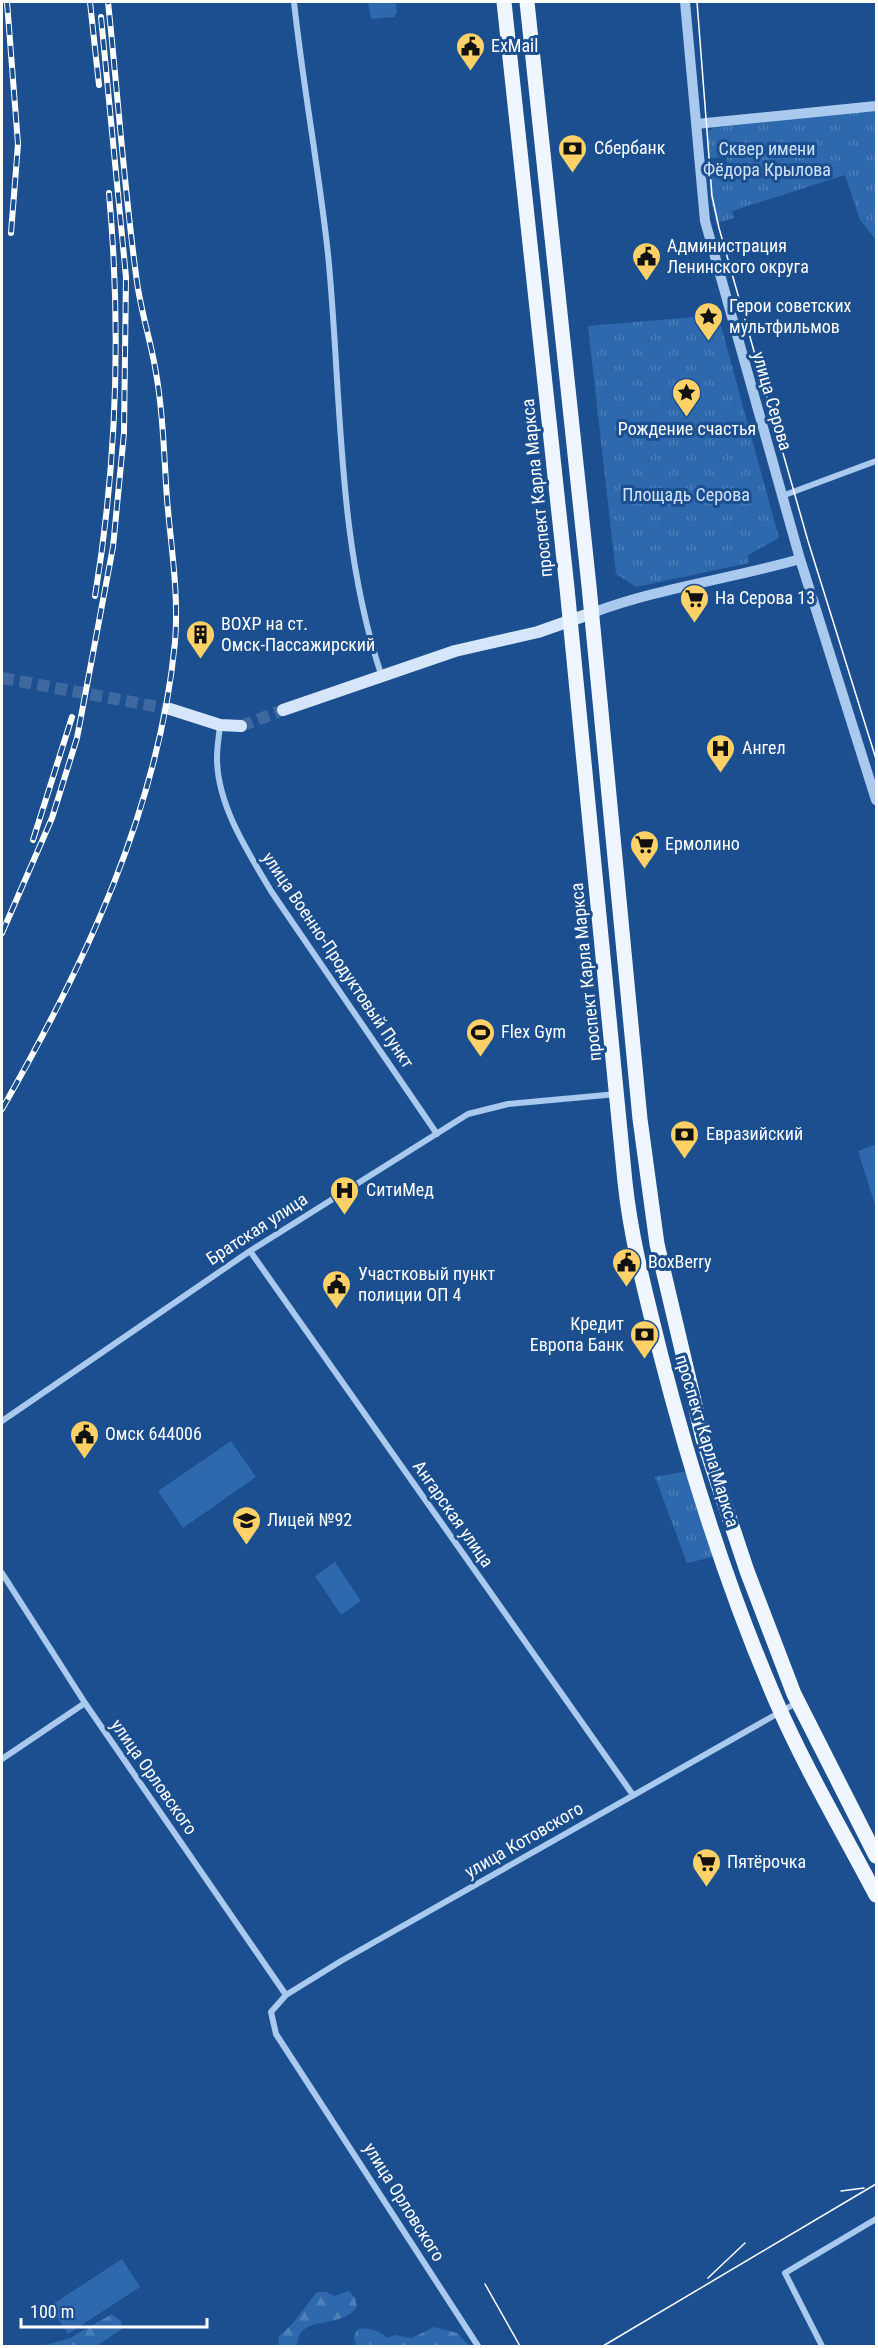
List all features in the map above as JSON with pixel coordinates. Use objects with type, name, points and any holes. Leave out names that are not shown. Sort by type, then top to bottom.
[{"type":"main road","name":"проспект Карла Маркса","points":[[504,2],[570,621],[618,1094],[626,1196],[651,1315],[681,1434],[754,1647],[780,1711],[876,1895]]},
{"type":"main road","name":"проспект Карла Маркса","points":[[527,2],[592,613],[640,1119],[657,1244],[714,1476],[750,1581],[798,1702],[876,1856]]},
{"type":"main road","points":[[529,226],[550,224]]},
{"type":"main road","points":[[283,710],[455,651],[538,632],[592,613]]},
{"type":"main road","points":[[170,709],[220,725],[241,726]]},
{"type":"street","points":[[294,2],[302,77],[328,252],[352,555],[366,630],[382,677]]},
{"type":"street","name":"улица Серова","points":[[685,2],[705,220],[800,559],[876,800]]},
{"type":"street","points":[[696,124],[876,106]]},
{"type":"street","points":[[782,496],[876,461]]},
{"type":"street","points":[[592,613],[618,603],[739,577],[800,559]]},
{"type":"street","name":"улица Военно-Продуктовый Пункт","points":[[220,725],[217,759],[220,780],[234,823],[250,855],[271,891],[437,1134]]},
{"type":"street","name":"Братская улица","points":[[2,1421],[250,1251],[468,1114],[483,1109],[618,1094]]},
{"type":"street","name":"Ангарская улица","points":[[250,1251],[633,1795]]},
{"type":"street","name":"улица Орловского","points":[[2,1573],[85,1703],[286,1995]]},
{"type":"street","name":"улица Котовского","points":[[271,2012],[286,1995],[798,1702]]},
{"type":"street","points":[[2,1759],[85,1703]]},
{"type":"street","name":"улица Орловского","points":[[271,2012],[276,2034],[478,2346]]},
{"type":"street","points":[[822,2346],[785,2273],[876,2219]]},
{"type":"green space","points":[[368,2],[396,2],[397,13],[394,17],[373,19],[370,16]]},
{"type":"green space","name":"Сквер имени Фёдора Крылова","points":[[876,109],[876,240],[860,220],[845,175],[732,211],[734,218],[716,223],[710,195],[709,169],[727,167],[727,157],[708,158],[706,133],[713,128]]},
{"type":"green space","name":"Площадь Серова","points":[[718,315],[779,538],[748,555],[749,563],[636,587],[616,574],[588,326]]},
{"type":"green space","points":[[876,1144],[876,1208],[858,1151]]},
{"type":"green space","points":[[231,1441],[256,1477],[183,1528],[158,1491]]},
{"type":"green space","points":[[688,1471],[717,1556],[687,1563],[655,1477]]},
{"type":"green space","points":[[335,1562],[361,1601],[341,1615],[315,1576]]},
{"type":"green space","points":[[122,2259],[140,2287],[68,2334],[50,2306]]},
{"type":"green space","points":[[349,2291],[355,2298],[357,2306],[351,2314],[305,2329],[299,2336],[297,2346],[278,2346],[279,2336],[295,2321],[317,2292],[326,2292],[334,2296]]},
{"type":"green space","points":[[112,2314],[121,2321],[122,2329],[96,2346],[42,2346],[70,2338]]},
{"type":"green space","points":[[434,2327],[457,2333],[470,2346],[356,2346],[354,2337],[357,2330],[370,2329],[388,2338],[395,2335],[412,2338]]},
{"type":"tunnel","points":[[2,678],[170,709]]},
{"type":"tunnel","points":[[241,726],[283,710]]},
{"type":"tram line","points":[[697,2],[712,196],[719,228],[808,541],[876,759]]},
{"type":"tram line","points":[[603,2346],[876,2184]]},
{"type":"tram line","points":[[841,2191],[864,2188]]},
{"type":"tram line","points":[[708,2278],[745,2243]]},
{"type":"tram line","points":[[485,2284],[520,2346]]},
{"type":"railway","points":[[7,2],[18,144],[11,233]]},
{"type":"railway","points":[[90,2],[99,85]]},
{"type":"railway","points":[[2,1109],[61,999],[89,942],[113,885],[135,825],[153,765],[166,704],[175,642],[175,588],[160,400],[132,247],[108,2]]},
{"type":"railway","points":[[2,933],[52,818],[77,738],[113,547],[124,433],[126,277],[101,17]]},
{"type":"railway","points":[[95,596],[108,496],[115,395],[115,294],[109,193]]},
{"type":"railway","points":[[33,840],[72,717]]},
{"type":"place","name":"ExMail","points":[[470,72]]},
{"type":"place","name":"Сбербанк","points":[[573,174]]},
{"type":"place","name":"Администрация Ленинского округа","points":[[646,282]]},
{"type":"place","name":"Герои советских мультфильмов","points":[[708,342]]},
{"type":"place","name":"Рождение счастья","points":[[687,418]]},
{"type":"place","name":"На Серова 13","points":[[694,624]]},
{"type":"place","name":"ВОХР на ст. Омск-Пассажирский","points":[[200,660]]},
{"type":"place","name":"Ангел","points":[[721,774]]},
{"type":"place","name":"Ермолино","points":[[644,870]]},
{"type":"place","name":"Flex Gym","points":[[480,1058]]},
{"type":"place","name":"Евразийский","points":[[685,1160]]},
{"type":"place","name":"СитиМед","points":[[345,1216]]},
{"type":"place","name":"BoxBerry","points":[[627,1288]]},
{"type":"place","name":"Участковый пункт полиции ОП 4","points":[[337,1310]]},
{"type":"place","name":"Кредит Европа Банк","points":[[645,1360]]},
{"type":"place","name":"Омск 644006","points":[[84,1460]]},
{"type":"place","name":"Лицей №92","points":[[246,1546]]},
{"type":"place","name":"Пятёрочка","points":[[706,1888]]}]
